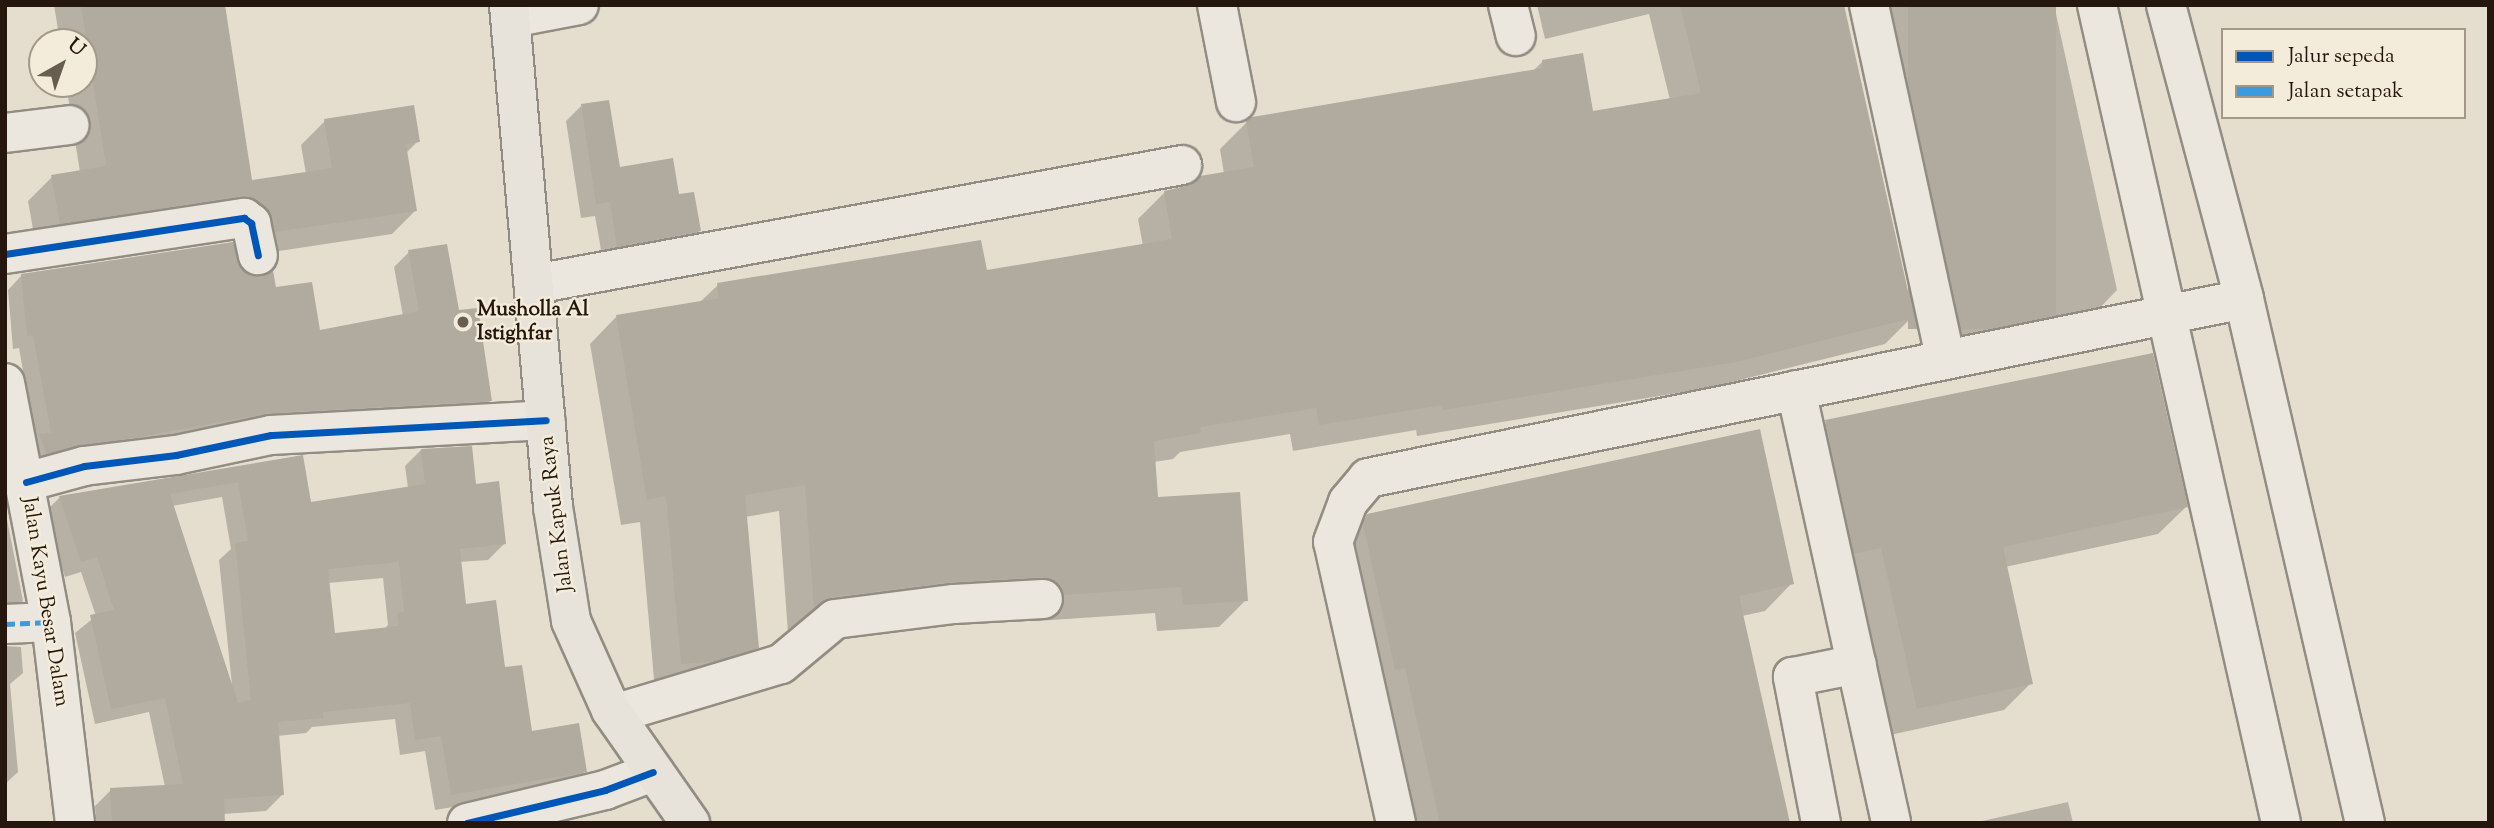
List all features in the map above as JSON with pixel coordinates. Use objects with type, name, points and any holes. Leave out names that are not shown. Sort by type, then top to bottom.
[{"type":"main road","name":"Jalan Kapuk Raya","points":[[510,11],[561,575],[571,621],[614,714],[690,823]]},
{"type":"street","points":[[510,11],[579,5]]},
{"type":"street","points":[[1217,5],[1236,102]]},
{"type":"street","points":[[1870,5],[1945,358]]},
{"type":"street","points":[[2097,5],[2171,317],[2281,823]]},
{"type":"street","points":[[2166,5],[2244,299],[2365,823]]},
{"type":"street","points":[[5,133],[70,125]]},
{"type":"street","points":[[535,284],[1182,165]]},
{"type":"street","points":[[5,254],[244,218],[251,223],[258,256]]},
{"type":"street","points":[[1396,823],[1333,542],[1348,502],[1368,478],[1945,358],[2171,317],[2244,299]]},
{"type":"street","name":"Jalan Kayu Besar Dalam","points":[[5,383],[51,622],[75,823]]},
{"type":"street","points":[[1796,390],[1891,823]]},
{"type":"street","points":[[26,482],[84,466],[176,455],[271,435],[546,420]]},
{"type":"street","points":[[614,714],[781,664],[835,619],[954,604],[1043,599]]},
{"type":"street","points":[[5,624],[51,622]]},
{"type":"street","points":[[1821,823],[1793,677],[1857,664]]},
{"type":"street","points":[[467,823],[605,790],[653,772]]},
{"type":"building","points":[[81,5],[225,5],[252,180],[332,168],[324,119],[414,105],[420,142],[406,144],[417,211],[275,232],[264,206],[241,196],[60,224],[51,175],[106,166],[95,98],[98,98],[98,28],[85,28]]},
{"type":"building","points":[[1680,5],[1844,5],[1914,318],[1736,362],[1443,410],[1442,405],[1319,425],[1316,408],[1200,427],[1201,433],[1154,441],[1158,497],[1240,492],[1248,601],[1183,605],[1181,587],[1064,595],[1053,580],[1042,577],[951,582],[832,597],[814,608],[805,485],[745,495],[759,648],[716,661],[681,664],[666,496],[647,500],[616,315],[719,298],[717,283],[981,240],[987,270],[1172,239],[1164,191],[1187,186],[1200,176],[1254,167],[1246,121],[1252,117],[1543,68],[1542,60],[1583,53],[1593,111],[1701,93]]},
{"type":"building","points":[[1908,5],[2056,5],[2056,329],[1908,329]]},
{"type":"building","points":[[609,100],[620,167],[673,158],[679,194],[694,192],[701,231],[617,247],[610,202],[596,204],[581,104]]},
{"type":"building","points":[[233,242],[241,269],[251,276],[273,271],[276,287],[312,282],[320,330],[419,311],[408,250],[447,244],[459,310],[478,308],[492,401],[270,413],[46,454],[39,434],[51,433],[33,335],[27,336],[21,274]]},
{"type":"building","points":[[2153,353],[2188,507],[2003,547],[2033,684],[1917,709],[1881,548],[1854,554],[1825,420]]},
{"type":"building","points":[[1760,429],[1794,584],[1739,596],[1790,823],[1440,823],[1405,668],[1395,670],[1363,524],[1367,514]]},
{"type":"building","points":[[472,446],[476,484],[499,481],[506,544],[460,549],[466,604],[496,600],[505,667],[522,665],[532,731],[579,723],[587,772],[451,795],[441,736],[415,740],[410,703],[323,712],[323,718],[278,722],[284,795],[224,799],[225,823],[112,823],[110,788],[183,784],[165,698],[111,709],[90,615],[114,610],[97,557],[81,562],[59,496],[303,455],[311,502],[425,484],[421,449]],"holes":[[[238,482],[248,541],[235,543],[251,700],[238,703],[170,494]],[[399,562],[404,612],[397,613],[399,626],[335,633],[328,569]]]},
{"type":"marked path","points":[[5,624],[51,622]]},
{"type":"cycle path","points":[[5,254],[244,218],[251,223],[258,255]]},
{"type":"cycle path","points":[[26,482],[84,466],[176,455],[271,435],[546,420]]},
{"type":"cycle path","points":[[467,823],[605,790],[653,772]]},
{"type":"place","name":"Musholla Al Istighfar","points":[[463,322]]}]
